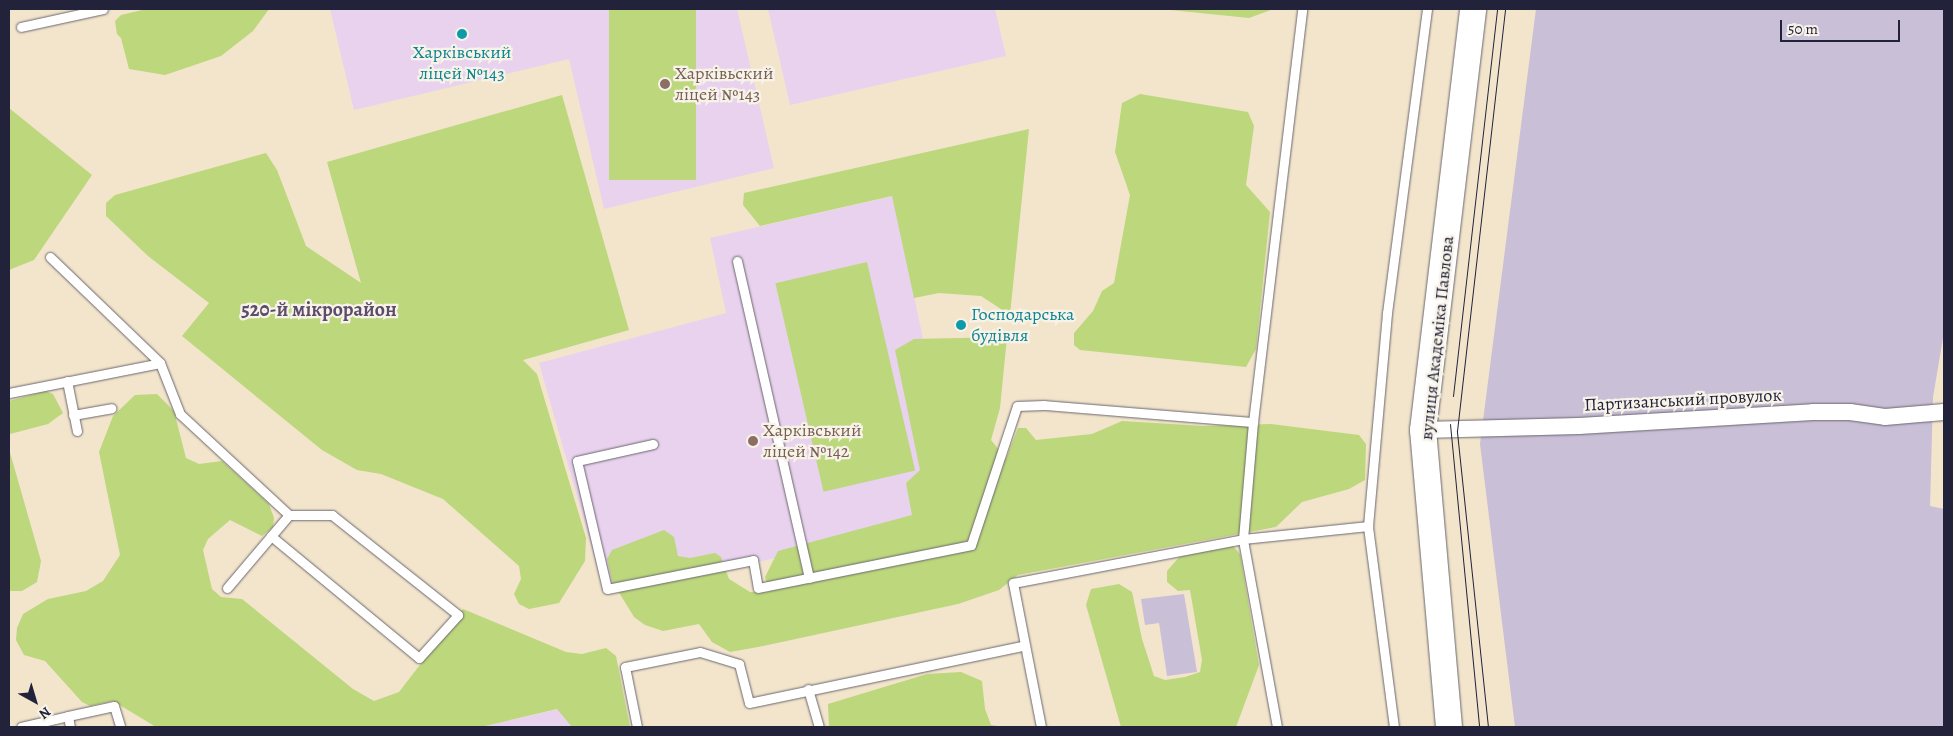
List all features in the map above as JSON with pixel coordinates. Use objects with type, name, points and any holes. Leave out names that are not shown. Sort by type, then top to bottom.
[{"type":"main road","name":"вулиця Академіка Павлова","points":[[1449,727],[1423,430],[1473,9]]},
{"type":"street","name":"Партизанський провулок","points":[[1423,430],[1457,431],[1813,412],[1850,412],[1885,417],[1944,412]]},
{"type":"lane","points":[[20,27],[103,9]]},
{"type":"lane","points":[[1277,727],[1243,539],[1253,422],[1302,9]]},
{"type":"lane","points":[[1394,727],[1368,526],[1387,313],[1426,9]]},
{"type":"lane","points":[[50,257],[160,362],[180,414],[288,515],[332,515],[458,615],[419,658],[271,536]]},
{"type":"lane","points":[[736,261],[809,578]]},
{"type":"lane","points":[[9,393],[160,362]]},
{"type":"lane","points":[[67,381],[77,431]]},
{"type":"lane","points":[[653,444],[577,461],[607,589],[753,560],[758,588],[971,545],[1017,406],[1044,405],[1253,422]]},
{"type":"lane","points":[[73,415],[111,408]]},
{"type":"lane","points":[[227,588],[288,515]]},
{"type":"lane","points":[[1041,727],[1023,646],[1013,583],[1243,539],[1368,526]]},
{"type":"lane","points":[[637,727],[625,667],[700,652],[738,664],[749,703],[808,689],[1023,646]]},
{"type":"lane","points":[[808,689],[818,727]]},
{"type":"lane","points":[[21,727],[114,706],[120,726]]},
{"type":"lane","points":[[68,716],[70,727]]},
{"type":"shaded area","name":"Харківьский ліцей №143","points":[[330,9],[737,9],[774,168],[604,209],[569,59],[354,110]]},
{"type":"shaded area","points":[[768,9],[995,9],[1006,56],[790,105]]},
{"type":"shaded area","points":[[1536,9],[1944,9],[1944,332],[1933,397],[1930,506],[1944,509],[1944,727],[1515,727],[1480,444]]},
{"type":"shaded area","name":"Харківський ліцей №142","points":[[893,196],[961,519],[605,594],[539,363],[726,313],[710,238]]},
{"type":"shaded area","points":[[1184,594],[1197,672],[1167,676],[1159,623],[1145,625],[1141,599]]},
{"type":"shaded area","points":[[594,701],[600,727],[481,727]]},
{"type":"green space","points":[[146,9],[269,9],[253,31],[221,56],[165,75],[129,69],[121,38],[117,34],[115,21],[121,15]]},
{"type":"green space","points":[[609,9],[696,9],[696,180],[609,180]]},
{"type":"green space","points":[[1161,9],[1273,9],[1249,18]]},
{"type":"green space","points":[[1140,94],[1248,112],[1254,126],[1246,185],[1270,212],[1256,349],[1246,367],[1080,350],[1074,345],[1074,333],[1093,311],[1102,291],[1114,283],[1130,195],[1115,152],[1122,103]]},
{"type":"green space","points":[[562,95],[629,330],[523,360],[537,374],[586,538],[585,561],[559,603],[529,609],[519,604],[514,594],[521,579],[519,566],[443,499],[381,474],[357,470],[322,450],[182,336],[209,303],[148,256],[106,216],[106,203],[115,195],[266,153],[277,170],[306,246],[361,283],[327,162]]},
{"type":"green space","points":[[9,108],[92,175],[34,260],[9,270]]},
{"type":"green space","points":[[1029,129],[1010,315],[981,296],[939,293],[914,298],[892,196],[760,226],[743,205],[744,193]]},
{"type":"green space","points":[[867,262],[915,471],[824,492],[775,283]]},
{"type":"green space","points":[[1007,337],[1000,408],[991,440],[1006,459],[1018,428],[1026,428],[1036,440],[1092,434],[1122,421],[1204,426],[1271,424],[1359,435],[1366,444],[1365,480],[1349,489],[1302,502],[1276,527],[1018,575],[999,590],[958,604],[758,647],[730,652],[712,642],[699,624],[663,631],[645,625],[634,617],[612,581],[607,559],[612,550],[664,530],[674,537],[678,556],[690,558],[715,553],[721,557],[729,579],[750,592],[769,592],[765,577],[778,551],[912,515],[906,483],[920,470],[895,350],[914,339]]},
{"type":"green space","points":[[46,391],[53,394],[63,413],[48,424],[10,434],[9,440],[9,401]]},
{"type":"green space","points":[[157,394],[174,411],[186,458],[199,464],[222,461],[269,504],[274,518],[273,527],[262,536],[230,520],[208,539],[203,550],[212,589],[221,597],[242,599],[353,689],[374,701],[399,692],[463,609],[566,652],[582,654],[606,648],[616,656],[630,727],[572,727],[557,709],[481,727],[156,727],[113,701],[90,706],[82,702],[45,661],[24,655],[16,640],[17,628],[23,614],[48,599],[86,591],[103,581],[120,555],[99,452],[113,416],[135,395]]},
{"type":"green space","points":[[9,449],[41,561],[37,582],[22,591],[9,591]]},
{"type":"green space","points":[[1233,546],[1240,554],[1259,665],[1236,727],[1121,727],[1086,605],[1091,589],[1119,584],[1132,592],[1142,639],[1154,676],[1165,680],[1185,677],[1200,672],[1202,660],[1190,590],[1178,591],[1167,582],[1167,571],[1181,555]]},
{"type":"green space","points":[[961,672],[982,681],[985,709],[991,725],[1005,727],[829,727],[828,704],[927,674]]},
{"type":"tram line","points":[[1453,396],[1497,9]]},
{"type":"tram line","points":[[1488,727],[1457,431],[1505,9]]},
{"type":"tram line","points":[[1450,424],[1479,727]]},
{"type":"place","name":"Харківський ліцей №143","points":[[462,34]]},
{"type":"place","name":"Харківьский ліцей №143","points":[[665,84]]},
{"type":"place","name":"Господарська будівля","points":[[961,325]]},
{"type":"place","name":"Харківський ліцей №142","points":[[753,441]]},
{"type":"district","name":"520-й мікрорайон","points":[[319,309]]}]
